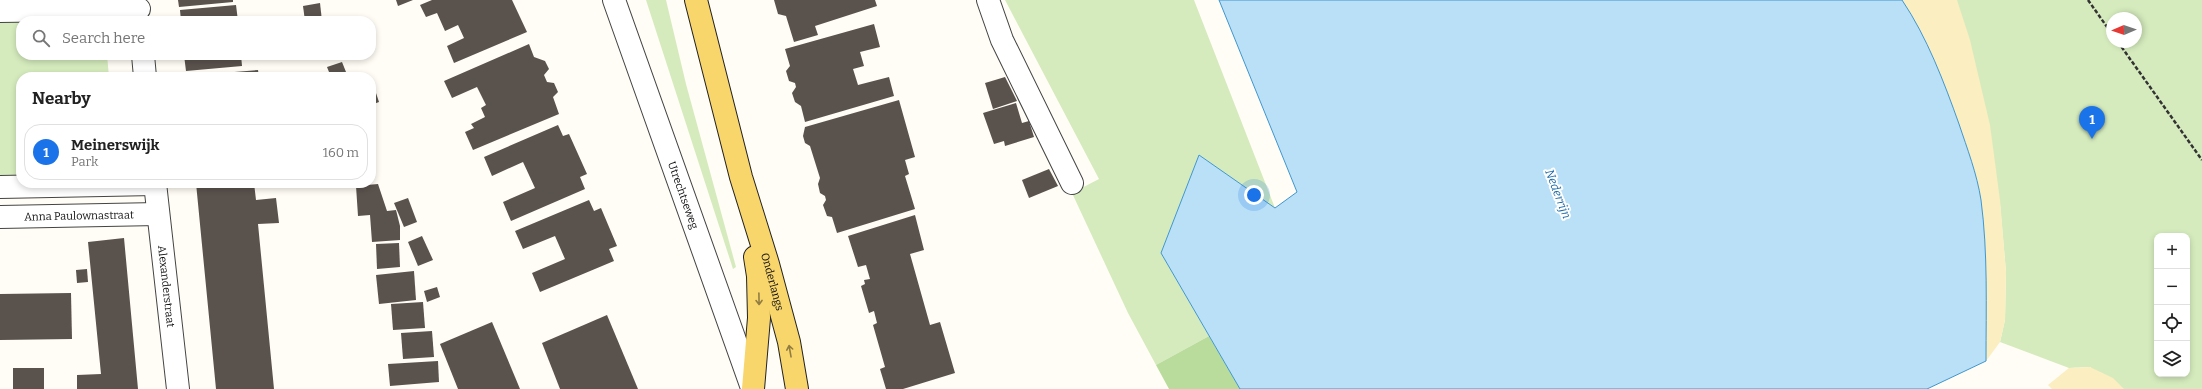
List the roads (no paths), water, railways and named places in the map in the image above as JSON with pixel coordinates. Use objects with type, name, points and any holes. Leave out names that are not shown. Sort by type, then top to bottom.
[{"type":"main road","name":"Onderlangs","points":[[696,0],[741,177],[768,264],[789,342],[797,389]]},
{"type":"main road","name":"Onderlangs","points":[[741,177],[758,276],[759,318],[752,388]]},
{"type":"street","name":"Utrechtseweg","points":[[614,0],[752,388]]},
{"type":"street","points":[[988,0],[1002,40],[1072,183]]},
{"type":"street","points":[[0,12],[139,10]]},
{"type":"street","points":[[143,60],[145,72]]},
{"type":"street","points":[[0,187],[16,187]]},
{"type":"street","name":"Alexanderstraat","points":[[155,188],[178,389]]},
{"type":"street","name":"Anna Paulownastraat","points":[[0,217],[158,214]]},
{"type":"water","name":"Nederrijn","points":[[1219,0],[1902,0],[1927,44],[1941,76],[1972,161],[1977,181],[1981,200],[1985,240],[1986,361],[1927,389],[1240,389],[1161,253],[1199,155],[1275,208],[1297,192]]},
{"type":"place","name":"Meinerswijk","points":[[2092,139]]}]
